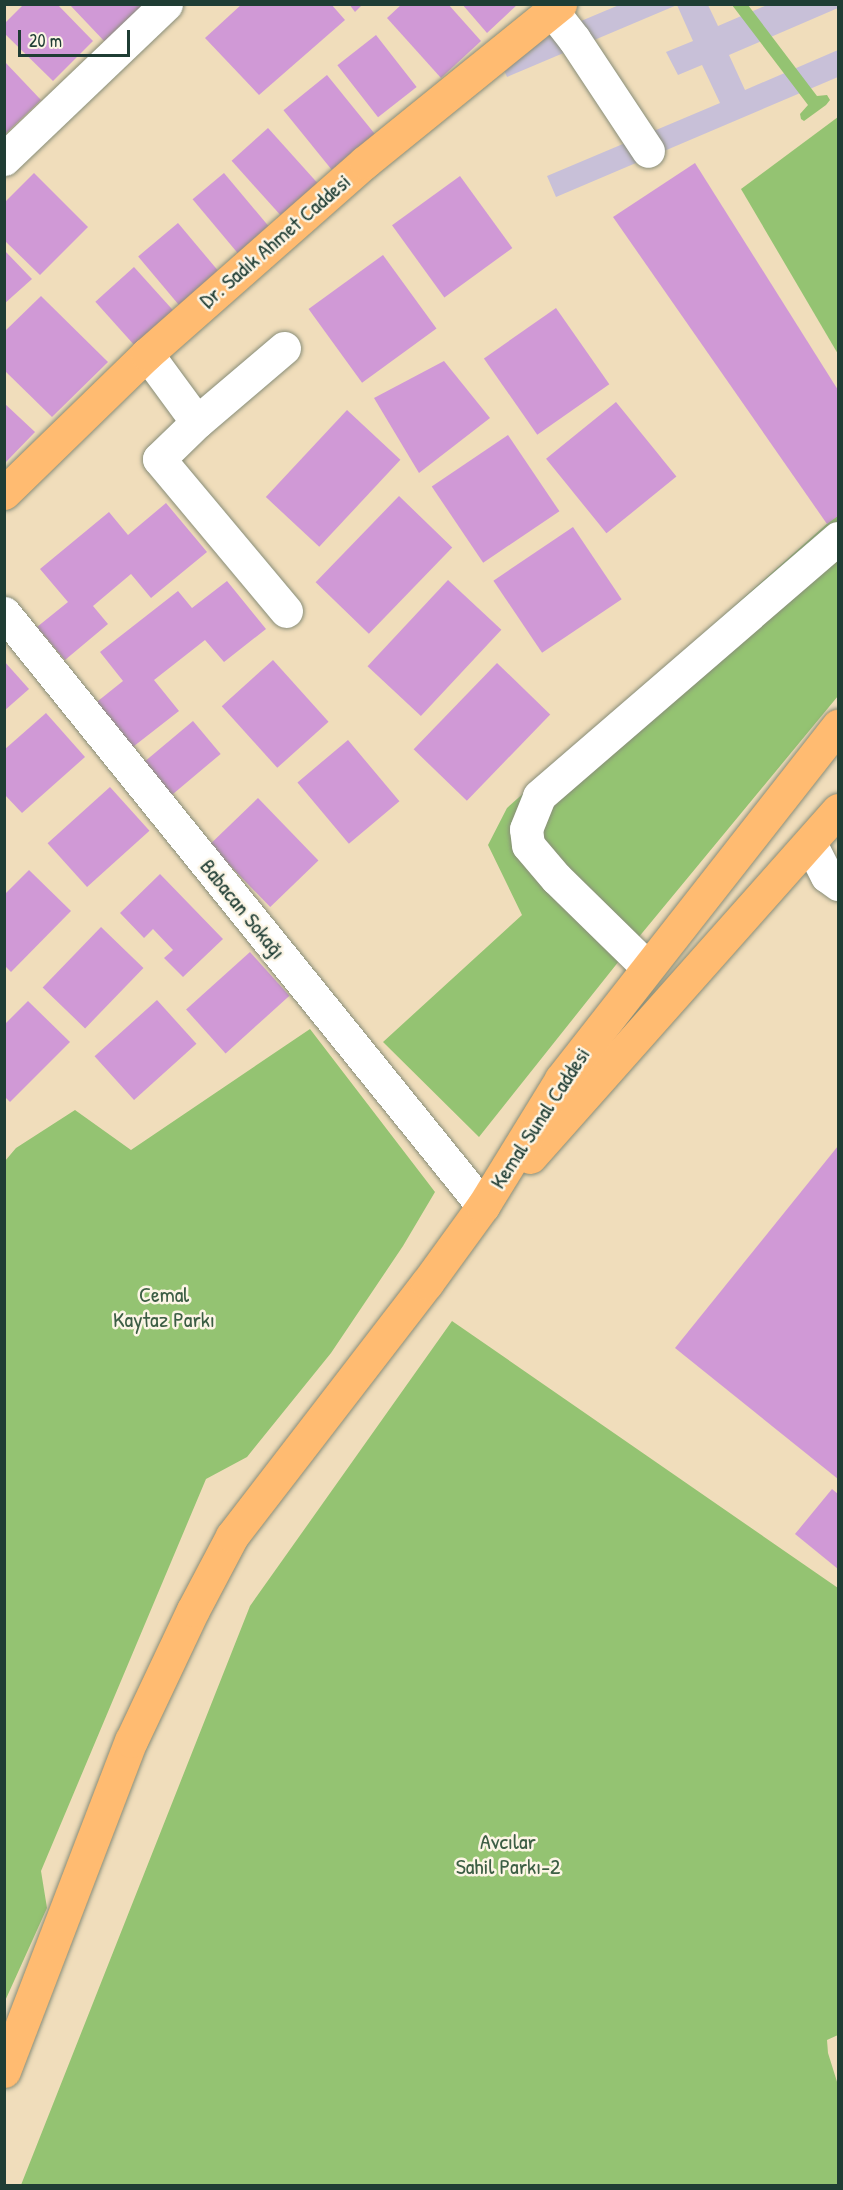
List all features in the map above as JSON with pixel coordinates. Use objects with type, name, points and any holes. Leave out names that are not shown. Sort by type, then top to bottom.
[{"type":"main road","name":"Dr. Sadık Ahmet Caddesi","points":[[4,492],[147,354],[365,162],[556,8]]},
{"type":"main road","name":"Kemal Sunal Caddesi","points":[[483,1206],[561,1079],[838,726]]},
{"type":"main road","points":[[810,843],[802,819],[803,793],[819,752]]},
{"type":"main road","name":"Kemal Sunal Caddesi","points":[[483,1206],[556,1129],[838,810]]},
{"type":"main road","points":[[4,2071],[131,1741],[192,1610],[232,1536],[427,1284],[483,1206]]},
{"type":"street","points":[[4,159],[166,4]]},
{"type":"street","points":[[556,8],[648,151]]},
{"type":"street","points":[[284,348],[197,422],[159,459],[286,611]]},
{"type":"street","points":[[147,354],[197,422]]},
{"type":"street","points":[[647,967],[556,878],[528,845],[526,829],[539,796],[838,538]]},
{"type":"street","name":"Babacan Sokağı","points":[[4,613],[483,1206]]},
{"type":"street","points":[[810,843],[827,876],[838,884]]},
{"type":"shaded area","points":[[619,5],[677,5],[507,77],[498,56]]},
{"type":"shaded area","points":[[677,5],[708,5],[718,26],[767,5],[838,5],[838,8],[729,55],[745,90],[838,50],[838,77],[556,197],[547,176],[720,103],[702,65],[678,75],[666,52],[693,41]]},
{"type":"green space","points":[[732,5],[748,5],[817,96],[827,95],[830,100],[826,105],[804,121],[801,119],[800,114],[808,105]]},
{"type":"green space","points":[[838,117],[838,354],[741,189]]},
{"type":"green space","points":[[838,514],[838,696],[619,961],[479,1137],[383,1042],[522,915],[488,845],[507,808]]},
{"type":"green space","name":"Cemal Kaytaz Parkı","points":[[310,1029],[435,1192],[403,1246],[331,1353],[247,1457],[206,1479],[41,1871],[47,1908],[5,2001],[5,1161],[16,1148],[75,1110],[131,1150]]},
{"type":"green space","name":"Avcılar Sahil Parkı-2","points":[[452,1321],[838,1588],[838,2035],[827,2040],[828,2053],[838,2085],[838,2185],[21,2185],[250,1606]]},
{"type":"building","points":[[24,4],[57,4],[93,41],[53,81],[4,33],[4,24]]},
{"type":"building","points":[[69,4],[146,4],[106,43]]},
{"type":"building","points":[[242,4],[331,4],[345,20],[259,95],[205,38]]},
{"type":"building","points":[[349,4],[363,4],[355,12]]},
{"type":"building","points":[[402,4],[448,4],[481,41],[441,78],[387,18]]},
{"type":"building","points":[[462,4],[518,4],[487,33]]},
{"type":"building","points":[[376,35],[417,87],[378,117],[337,65]]},
{"type":"building","points":[[4,61],[41,100],[4,135]]},
{"type":"building","points":[[327,75],[375,135],[332,170],[283,110]]},
{"type":"building","points":[[268,128],[324,190],[288,223],[232,161]]},
{"type":"building","points":[[695,163],[838,390],[838,516],[827,524],[613,217]]},
{"type":"building","points":[[34,173],[88,227],[40,275],[4,240],[4,203]]},
{"type":"building","points":[[224,173],[273,232],[242,258],[193,199]]},
{"type":"building","points":[[460,176],[512,248],[444,297],[392,225]]},
{"type":"building","points":[[178,223],[221,274],[181,308],[138,256]]},
{"type":"building","points":[[4,250],[32,279],[4,304]]},
{"type":"building","points":[[383,255],[436,329],[362,383],[309,309]]},
{"type":"building","points":[[134,267],[175,312],[136,347],[95,302]]},
{"type":"building","points":[[41,296],[108,362],[52,417],[4,370],[4,332]]},
{"type":"building","points":[[556,308],[609,384],[537,435],[484,358]]},
{"type":"building","points":[[444,361],[490,418],[419,473],[374,398]]},
{"type":"building","points":[[616,402],[676,477],[606,533],[546,459]]},
{"type":"building","points":[[4,403],[35,432],[4,464]]},
{"type":"building","points":[[347,410],[400,460],[319,547],[266,497]]},
{"type":"building","points":[[508,435],[559,511],[483,563],[432,486]]},
{"type":"building","points":[[399,496],[452,547],[369,634],[316,582]]},
{"type":"building","points":[[166,503],[207,552],[151,598],[131,574],[93,606],[108,624],[65,660],[37,627],[68,602],[40,569],[109,512],[128,535]]},
{"type":"building","points":[[573,527],[622,599],[542,653],[493,581]]},
{"type":"building","points":[[448,580],[501,630],[421,716],[368,666]]},
{"type":"building","points":[[227,581],[266,629],[224,662],[205,640],[154,680],[179,711],[129,750],[93,705],[123,681],[100,652],[178,591],[192,608]]},
{"type":"building","points":[[273,660],[329,722],[277,768],[222,706]]},
{"type":"building","points":[[4,661],[29,689],[4,711]]},
{"type":"building","points":[[497,663],[550,714],[467,801],[414,749]]},
{"type":"building","points":[[46,713],[85,757],[22,813],[4,794],[4,750]]},
{"type":"building","points":[[193,721],[221,754],[169,798],[141,765]]},
{"type":"building","points":[[348,740],[399,801],[349,844],[297,782]]},
{"type":"building","points":[[110,787],[149,831],[87,887],[48,843]]},
{"type":"building","points":[[258,798],[318,861],[270,907],[210,845]]},
{"type":"building","points":[[29,870],[71,911],[11,972],[4,965],[4,895]]},
{"type":"building","points":[[160,874],[223,939],[183,977],[164,958],[173,950],[153,929],[144,938],[120,913]]},
{"type":"building","points":[[101,927],[143,968],[85,1028],[43,987]]},
{"type":"building","points":[[250,952],[289,996],[226,1053],[186,1010]]},
{"type":"building","points":[[157,1000],[196,1044],[134,1100],[95,1056]]},
{"type":"building","points":[[28,1001],[70,1042],[10,1102],[4,1096],[4,1025]]},
{"type":"building","points":[[838,1146],[838,1479],[675,1348]]},
{"type":"building","points":[[832,1489],[838,1494],[838,1569],[795,1534]]}]
